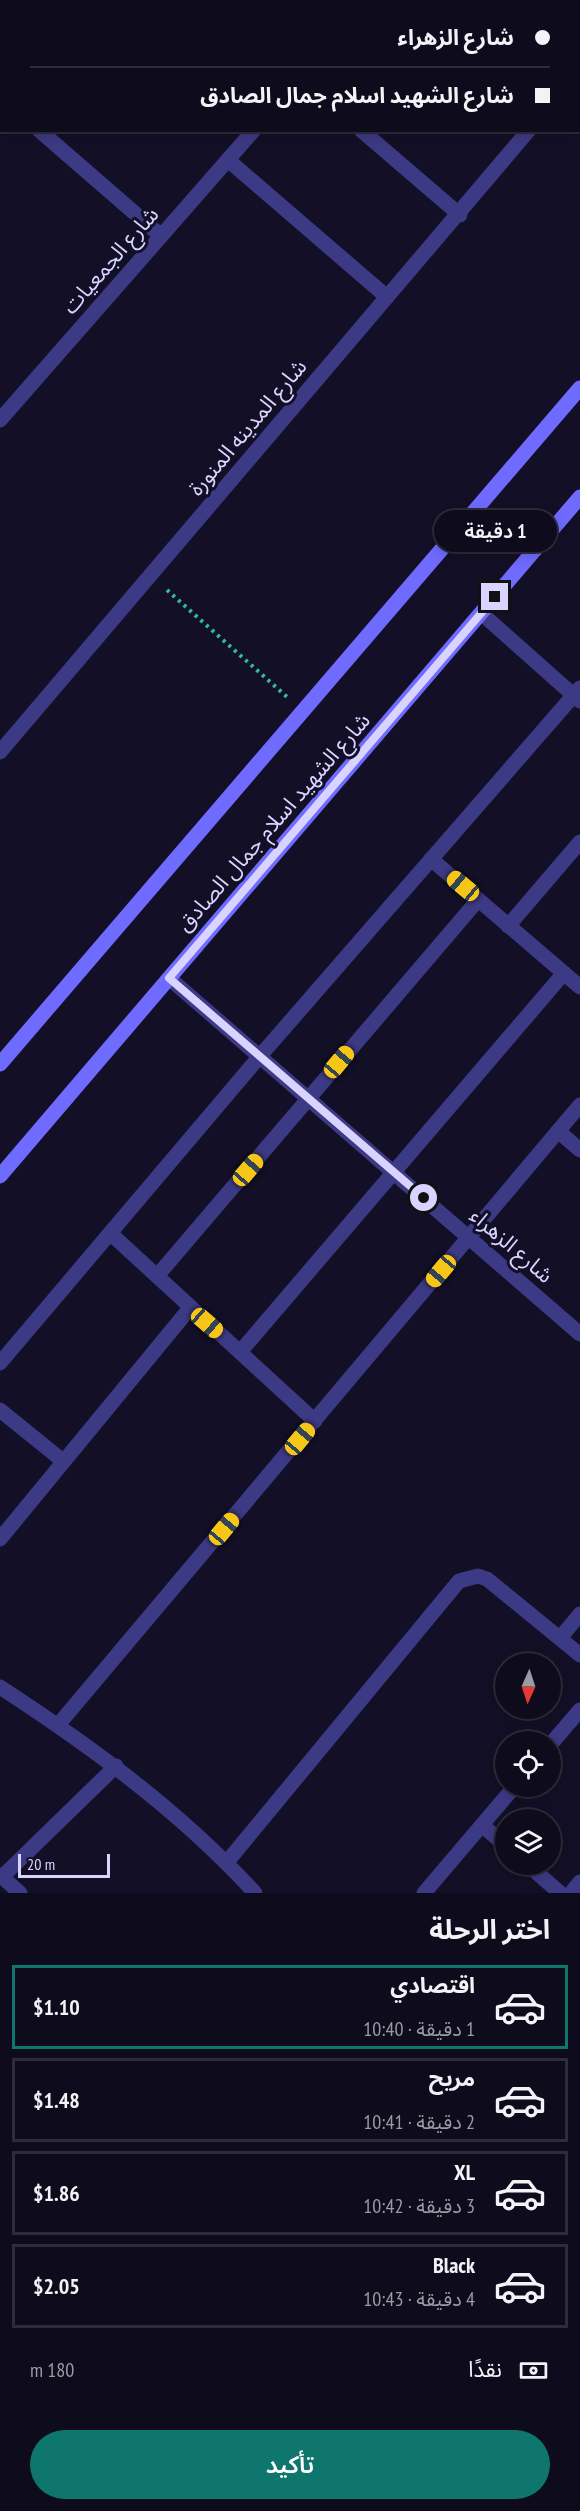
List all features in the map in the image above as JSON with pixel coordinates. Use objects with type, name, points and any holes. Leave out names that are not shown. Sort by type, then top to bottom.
[{"type":"street","points":[[41,132],[161,236]]},
{"type":"street","name":"شارع الجمعيات","points":[[0,420],[252,132]]},
{"type":"street","points":[[363,132],[460,214]]},
{"type":"street","name":"شارع المدينه المنورة","points":[[0,752],[460,214],[527,132]]},
{"type":"street","points":[[228,160],[387,297]]},
{"type":"street","points":[[0,1064],[580,388]]},
{"type":"street","name":"شارع الشهيد اسلام جمال الصادق","points":[[0,1176],[580,497]]},
{"type":"street","points":[[0,1363],[260,1056],[578,695],[481,614]]},
{"type":"street","points":[[508,926],[580,842]]},
{"type":"street","points":[[431,860],[580,987]]},
{"type":"street","points":[[157,1276],[478,900]]},
{"type":"street","points":[[240,1352],[564,973]]},
{"type":"street","name":"شارع الزهراء","points":[[169,978],[580,1334]]},
{"type":"street","points":[[58,1725],[580,1105]]},
{"type":"street","points":[[558,1131],[580,1150]]},
{"type":"street","points":[[110,1233],[315,1421]]},
{"type":"street","points":[[0,1539],[190,1308]]},
{"type":"street","points":[[0,1410],[63,1461]]},
{"type":"street","points":[[227,1862],[459,1581],[478,1576],[487,1579],[580,1655]]},
{"type":"street","points":[[560,1638],[580,1614]]},
{"type":"street","points":[[0,1687],[116,1766],[227,1862],[255,1893]]},
{"type":"street","points":[[561,1732],[580,1710]]},
{"type":"street","points":[[16,1892],[1,1876],[116,1766]]},
{"type":"street","points":[[424,1893],[506,1797]]},
{"type":"street","points":[[482,1825],[495,1836]]},
{"type":"street","points":[[540,1875],[560,1893]]},
{"type":"street","points":[[571,1893],[580,1882]]},
{"type":"path","points":[[150,575],[303,712]]},
{"type":"route","points":[[424,1198],[169,978],[495,597]]}]
